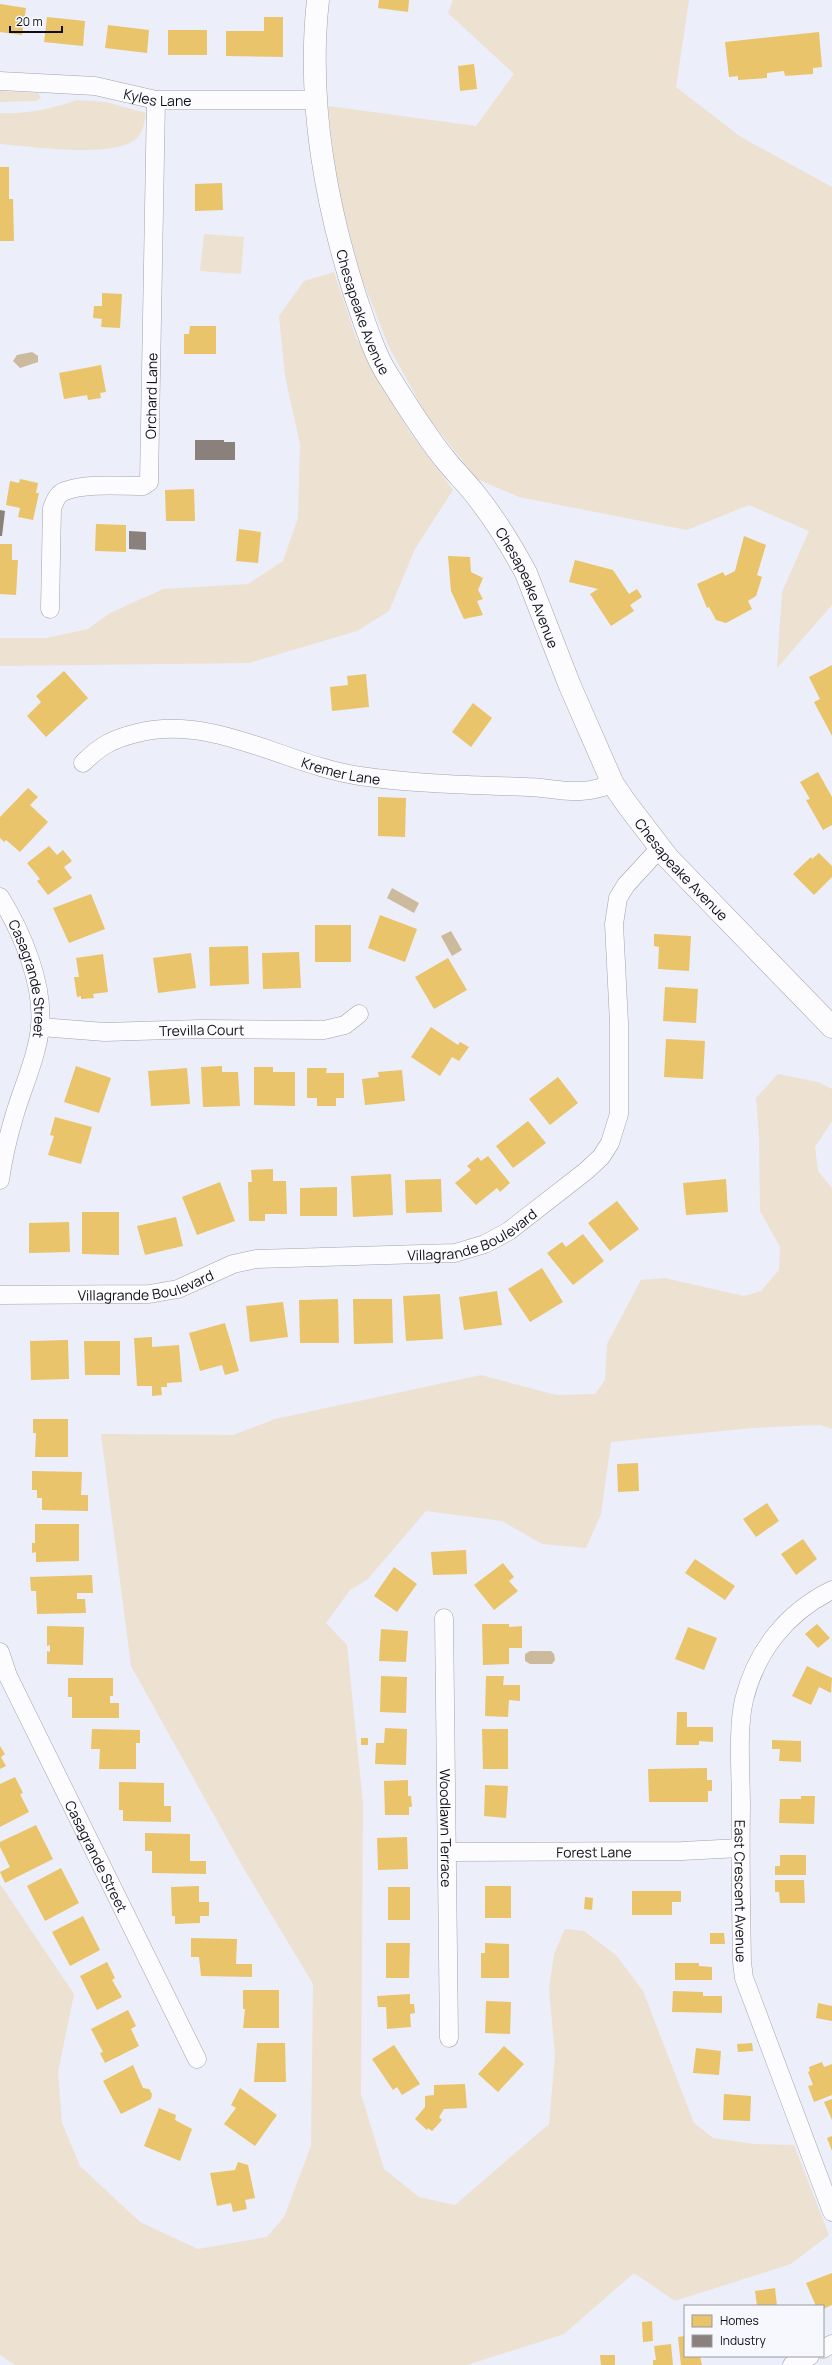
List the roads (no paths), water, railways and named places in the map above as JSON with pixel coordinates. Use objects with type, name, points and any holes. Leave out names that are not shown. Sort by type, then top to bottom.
[{"type":"street","name":"Chesapeake Avenue","points":[[318,0],[315,71],[326,183],[336,233],[361,312],[386,372],[444,458],[475,494],[505,534],[526,573],[570,686],[613,784],[660,848],[832,1027]]},
{"type":"street","name":"Kyles Lane","points":[[0,81],[95,86],[156,100],[317,100]]},
{"type":"street","name":"Orchard Lane","points":[[50,609],[52,508],[56,497],[64,491],[80,488],[143,486],[149,482],[156,100]]},
{"type":"street","name":"Kremer Lane","points":[[83,763],[97,750],[114,739],[159,728],[176,728],[191,729],[232,738],[360,776],[468,785],[589,791],[613,784]]},
{"type":"street","name":"Villagrande Boulevard","points":[[0,1295],[149,1294],[178,1289],[233,1264],[256,1258],[455,1253],[484,1244],[509,1231],[586,1170],[601,1156],[610,1143],[619,1114],[619,1024],[614,924],[618,898],[626,885],[660,848]]},
{"type":"street","name":"Casagrande Street","points":[[0,897],[14,920],[34,972],[40,1027],[32,1061],[14,1117],[0,1180]]},
{"type":"street","name":"Trevilla Court","points":[[40,1027],[105,1032],[201,1029],[324,1030],[344,1025],[359,1014]]},
{"type":"street","name":"East Crescent Avenue","points":[[832,1590],[798,1610],[777,1633],[752,1675],[744,1702],[742,1723],[740,1848],[742,1962],[744,1978],[832,2212]]},
{"type":"street","name":"Woodlawn Terrace","points":[[444,1618],[448,1852],[449,2038]]},
{"type":"street","name":"Casagrande Street","points":[[0,1652],[8,1676],[197,2059]]},
{"type":"street","name":"Forest Lane","points":[[448,1852],[682,1851],[740,1848]]},
{"type":"street","points":[[792,2365],[808,2357]]}]
